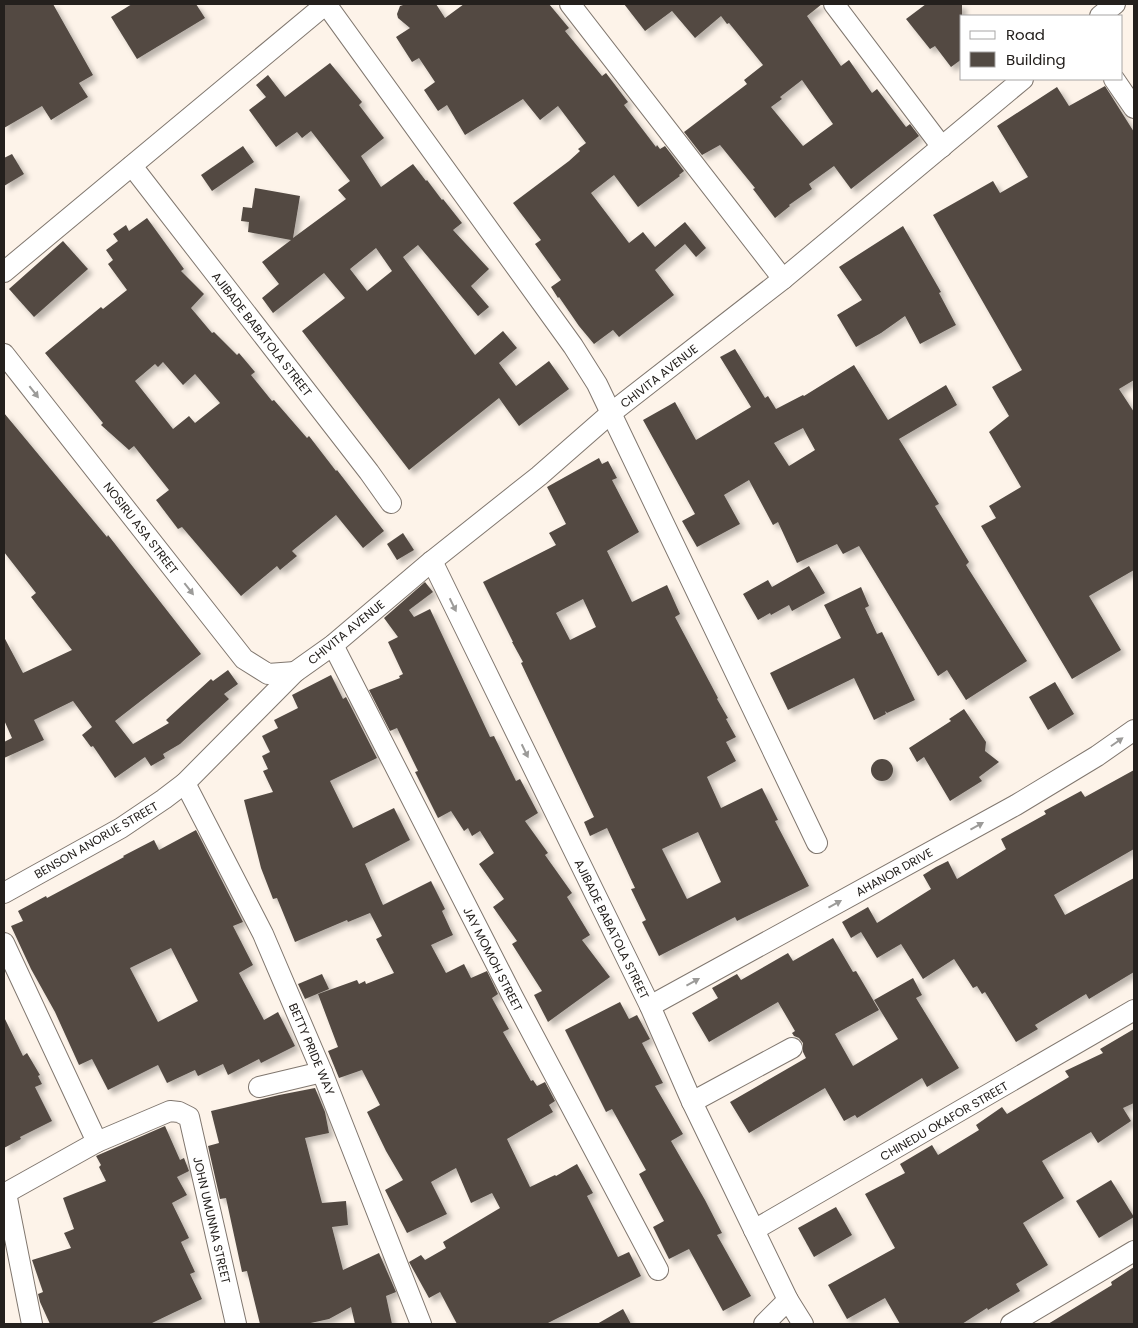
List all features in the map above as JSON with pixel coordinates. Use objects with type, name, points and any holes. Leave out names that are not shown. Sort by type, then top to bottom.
[{"type":"street","points":[[4,272],[326,4],[573,346],[597,384],[817,843]]},
{"type":"street","points":[[570,4],[782,279]]},
{"type":"street","points":[[834,4],[942,147]]},
{"type":"street","points":[[1101,15],[1115,4]]},
{"type":"street","name":"CHIVITA AVENUE","points":[[185,783],[295,672],[333,645],[432,561],[539,476],[611,413],[782,279],[1022,80]]},
{"type":"street","points":[[1115,80],[1134,108]]},
{"type":"street","name":"AJIBADE BABATOLA STREET","points":[[132,166],[391,503]]},
{"type":"street","name":"NOSIRU ASA STREET","points":[[4,354],[244,659],[268,674],[295,672]]},
{"type":"street","name":"AJIBADE BABATOLA STREET","points":[[432,561],[650,1006],[692,1102],[788,1300],[803,1324]]},
{"type":"street","name":"JAY MOMOH STREET","points":[[333,645],[513,997],[658,1270]]},
{"type":"street","name":"AHANOR DRIVE","points":[[650,1006],[1016,805],[1097,756],[1134,730]]},
{"type":"street","name":"BENSON ANORUE STREET","points":[[4,893],[121,828],[185,783]]},
{"type":"street","name":"BETTY PRIDE WAY","points":[[185,783],[263,934],[322,1072],[421,1324]]},
{"type":"street","points":[[4,943],[97,1142],[5,1194],[32,1324]]},
{"type":"street","name":"CHINEDU OKAFOR STREET","points":[[754,1230],[1134,1010]]},
{"type":"street","points":[[692,1102],[792,1048]]},
{"type":"street","points":[[259,1087],[322,1072]]},
{"type":"street","name":"JOHN UMUNNA STREET","points":[[97,1142],[170,1111],[179,1112],[189,1117],[236,1324]]},
{"type":"street","points":[[1011,1324],[1134,1251]]},
{"type":"street","points":[[764,1324],[788,1300]]},
{"type":"building","points":[[4,4],[53,4],[93,75],[79,83],[88,97],[51,120],[42,106],[4,128]]},
{"type":"building","points":[[132,4],[196,4],[205,18],[137,59],[111,17]]},
{"type":"building","points":[[406,4],[436,4],[445,18],[464,4],[549,4],[569,28],[565,31],[602,76],[606,73],[628,102],[624,105],[656,147],[657,145],[660,149],[665,146],[684,171],[638,207],[614,175],[591,193],[629,243],[643,232],[655,247],[685,222],[706,248],[696,257],[685,244],[655,270],[674,295],[619,337],[613,330],[594,344],[551,287],[561,280],[535,244],[541,240],[513,203],[569,161],[580,151],[578,149],[586,143],[558,106],[540,120],[523,99],[465,135],[447,105],[438,111],[424,90],[435,82],[419,58],[412,62],[396,37],[410,28],[398,18],[397,14],[400,6]]},
{"type":"building","points":[[624,4],[822,4],[807,16],[841,66],[849,60],[872,93],[877,89],[906,127],[910,124],[919,136],[851,189],[834,166],[809,184],[812,189],[789,205],[775,218],[753,189],[755,188],[720,145],[702,155],[684,132],[747,84],[744,80],[763,65],[729,23],[727,24],[721,16],[695,38],[672,11],[645,31]],"holes":[[[802,80],[833,124],[803,146],[771,107],[782,99],[780,97]]]},
{"type":"building","points":[[926,4],[962,4],[962,15],[960,15],[960,60],[951,67],[935,46],[930,49],[906,19]]},
{"type":"building","points":[[330,63],[362,102],[359,105],[384,138],[361,156],[381,187],[413,164],[462,223],[453,230],[489,269],[471,286],[489,307],[478,316],[418,245],[403,257],[475,355],[503,331],[517,348],[499,363],[516,386],[549,361],[569,389],[519,426],[499,398],[409,470],[302,331],[345,298],[324,273],[273,313],[262,298],[279,284],[262,262],[291,240],[248,232],[249,222],[241,221],[243,207],[252,208],[255,188],[300,196],[293,238],[346,199],[338,190],[350,181],[311,131],[302,138],[297,132],[276,147],[249,110],[266,97],[256,85],[268,75],[285,97]],"holes":[[[376,248],[392,271],[367,291],[350,269]]]},
{"type":"building","points":[[1105,86],[1134,132],[1134,380],[1119,389],[1134,412],[1134,570],[1089,596],[1121,650],[1072,679],[981,526],[996,518],[989,506],[1021,487],[989,432],[1009,416],[992,387],[1022,370],[933,215],[993,181],[1000,193],[1028,177],[997,126],[1057,87],[1069,106]]},
{"type":"building","points":[[243,146],[254,162],[212,191],[201,175]]},
{"type":"building","points":[[12,154],[24,174],[4,186],[4,158]]},
{"type":"building","points":[[147,218],[184,269],[181,271],[204,294],[191,308],[212,333],[214,332],[237,355],[239,353],[255,372],[251,375],[272,401],[274,400],[307,438],[309,436],[384,531],[363,548],[336,515],[292,551],[297,556],[280,570],[277,566],[241,596],[182,527],[178,529],[156,500],[169,490],[134,446],[129,450],[101,425],[103,423],[45,353],[101,307],[103,309],[127,290],[108,264],[113,260],[106,250],[118,241],[113,234],[126,225],[129,231]],"holes":[[[163,362],[183,385],[195,374],[220,403],[195,423],[189,416],[173,429],[135,381],[155,364],[158,367]]]},
{"type":"building","points":[[903,226],[941,292],[939,293],[956,325],[920,344],[905,316],[881,333],[856,347],[837,315],[862,300],[839,267]]},
{"type":"building","points":[[63,241],[88,269],[34,317],[9,289]]},
{"type":"building","points":[[735,349],[765,398],[768,396],[776,409],[804,396],[854,365],[888,420],[946,385],[957,405],[899,439],[939,504],[935,506],[969,562],[966,565],[1027,661],[966,700],[947,670],[938,676],[859,546],[843,554],[837,544],[797,563],[778,522],[773,525],[749,480],[724,495],[740,524],[697,547],[682,521],[695,514],[643,420],[675,402],[696,440],[751,407],[720,357]],"holes":[[[803,428],[815,450],[789,466],[774,443]]]},
{"type":"building","points":[[4,413],[107,537],[108,535],[201,654],[115,721],[133,744],[169,723],[166,720],[211,679],[213,681],[228,670],[238,684],[224,694],[229,699],[180,744],[163,754],[165,758],[151,766],[145,757],[115,778],[93,746],[91,747],[82,735],[92,727],[73,701],[34,720],[44,740],[4,758],[4,742],[12,738],[4,720],[4,637],[23,673],[72,650],[31,597],[36,593],[4,552]]},
{"type":"building","points":[[599,458],[602,464],[608,461],[617,478],[612,480],[639,532],[607,551],[632,602],[667,585],[680,614],[675,617],[718,698],[728,718],[726,719],[736,737],[726,742],[736,761],[707,777],[721,808],[762,788],[778,820],[775,821],[809,886],[737,921],[735,917],[659,956],[642,922],[646,920],[631,889],[635,888],[607,828],[590,836],[584,822],[594,817],[521,663],[523,662],[483,582],[556,545],[549,533],[566,524],[547,487]],"holes":[[[583,599],[596,627],[570,640],[556,613]],[[698,832],[721,882],[687,899],[662,849]]]},
{"type":"building","points":[[403,533],[414,550],[397,560],[387,544]]},
{"type":"building","points":[[809,566],[825,593],[792,611],[789,605],[758,620],[743,594],[768,580],[772,587]]},
{"type":"building","points":[[425,582],[433,592],[409,610],[414,617],[430,609],[490,737],[494,736],[516,781],[520,779],[538,813],[525,821],[548,853],[545,855],[572,893],[567,897],[590,935],[582,940],[610,977],[548,1022],[534,995],[542,991],[512,944],[517,941],[493,907],[504,899],[479,864],[494,853],[480,831],[472,836],[468,828],[464,831],[451,811],[438,818],[415,772],[418,771],[397,728],[390,731],[369,690],[400,678],[399,676],[403,674],[388,642],[398,637],[384,618]]},
{"type":"building","points":[[861,587],[869,606],[865,608],[877,634],[882,632],[915,700],[887,713],[885,711],[886,714],[874,720],[854,678],[788,710],[770,673],[841,638],[824,605]]},
{"type":"building","points":[[331,675],[343,699],[346,697],[377,758],[330,781],[353,828],[394,808],[410,840],[365,864],[383,905],[431,881],[445,909],[442,911],[453,935],[431,945],[446,973],[464,964],[471,978],[487,971],[498,994],[492,998],[509,1029],[503,1032],[531,1081],[533,1080],[537,1086],[545,1082],[555,1101],[549,1105],[553,1112],[507,1139],[530,1187],[556,1176],[577,1164],[593,1193],[587,1196],[618,1257],[629,1252],[641,1276],[546,1324],[457,1324],[440,1292],[429,1298],[409,1262],[421,1255],[425,1260],[446,1248],[443,1242],[500,1208],[492,1193],[471,1203],[456,1168],[431,1182],[447,1214],[407,1233],[385,1190],[403,1180],[367,1112],[380,1105],[362,1070],[339,1078],[328,1051],[338,1047],[318,994],[357,980],[359,984],[365,981],[366,984],[394,973],[376,939],[382,936],[370,913],[348,922],[347,920],[295,942],[277,898],[273,899],[261,868],[244,800],[273,792],[263,771],[268,769],[262,756],[270,752],[262,736],[278,728],[274,720],[298,708],[292,695]]},
{"type":"building","points":[[1055,682],[1074,714],[1048,730],[1029,697]]},
{"type":"building","points":[[964,709],[986,742],[985,751],[999,762],[979,777],[982,781],[950,801],[924,757],[917,762],[909,748],[951,721],[949,719]]},
{"type":"building","points":[[882,759],[892,766],[893,770],[886,780],[882,781],[872,774],[871,770],[878,760]]},
{"type":"building","points":[[1134,770],[1134,849],[1054,895],[1065,915],[1134,878],[1134,972],[1089,999],[1086,994],[1035,1025],[1038,1029],[1016,1042],[985,992],[982,994],[977,986],[973,988],[954,959],[923,979],[901,944],[877,958],[861,932],[851,938],[842,922],[868,907],[877,923],[931,889],[923,875],[936,867],[948,861],[957,879],[1006,849],[1001,839],[1046,814],[1044,811],[1081,791],[1085,797]]},
{"type":"building","points":[[196,830],[243,922],[233,926],[253,965],[239,973],[264,1020],[278,1012],[295,1046],[261,1063],[259,1059],[228,1075],[223,1064],[198,1076],[195,1070],[167,1083],[158,1065],[108,1090],[92,1059],[79,1065],[55,1012],[31,969],[11,926],[23,921],[18,911],[46,896],[47,898],[154,840],[159,850]],"holes":[[[171,948],[198,1001],[158,1022],[130,968]]]},
{"type":"building","points":[[833,938],[853,972],[856,971],[879,1010],[835,1034],[853,1066],[898,1039],[874,1000],[913,978],[922,995],[916,998],[959,1068],[927,1087],[922,1078],[857,1118],[855,1115],[844,1121],[825,1088],[749,1133],[730,1102],[806,1058],[803,1052],[803,1043],[792,1033],[795,1031],[778,1002],[709,1042],[692,1013],[718,998],[712,988],[737,974],[741,980],[788,953],[793,961]]},
{"type":"building","points":[[322,974],[329,989],[305,999],[298,984]]},
{"type":"building","points":[[620,1002],[629,1019],[637,1015],[650,1039],[642,1043],[663,1083],[655,1086],[683,1134],[671,1141],[705,1200],[722,1233],[717,1235],[751,1296],[723,1311],[689,1249],[669,1259],[653,1227],[664,1221],[639,1174],[646,1170],[612,1109],[606,1112],[565,1030]]},
{"type":"building","points":[[4,1017],[23,1056],[27,1053],[40,1075],[38,1076],[42,1084],[35,1087],[52,1121],[20,1137],[21,1139],[4,1148]]},
{"type":"building","points":[[1134,1029],[1134,1103],[1123,1108],[1131,1121],[1098,1143],[1091,1132],[1042,1161],[1064,1198],[1023,1223],[1048,1265],[1016,1284],[1020,1291],[988,1310],[987,1308],[962,1324],[900,1324],[885,1298],[847,1319],[828,1285],[895,1248],[865,1194],[905,1173],[900,1164],[932,1145],[938,1155],[979,1130],[976,1125],[1002,1107],[1007,1114],[1069,1077],[1065,1071],[1103,1053],[1100,1049]]},
{"type":"building","points":[[315,1088],[325,1112],[329,1133],[305,1138],[322,1203],[346,1201],[348,1225],[332,1227],[343,1270],[379,1253],[396,1292],[386,1296],[392,1324],[355,1324],[351,1307],[329,1319],[306,1324],[260,1324],[247,1271],[242,1272],[226,1198],[220,1199],[208,1146],[219,1143],[211,1111]]},
{"type":"building","points":[[165,1126],[180,1160],[184,1158],[189,1171],[177,1177],[187,1195],[172,1203],[189,1238],[181,1242],[195,1272],[190,1274],[202,1299],[150,1324],[50,1324],[40,1302],[38,1294],[43,1292],[32,1260],[71,1248],[64,1233],[74,1229],[63,1198],[106,1181],[96,1156]]},
{"type":"building","points":[[1111,1180],[1134,1217],[1099,1238],[1076,1201]]},
{"type":"building","points":[[836,1207],[852,1235],[814,1257],[798,1228]]},
{"type":"building","points":[[1134,1267],[1134,1324],[1048,1324],[1112,1285],[1111,1282]]},
{"type":"building","points":[[623,1309],[631,1324],[597,1324]]}]
